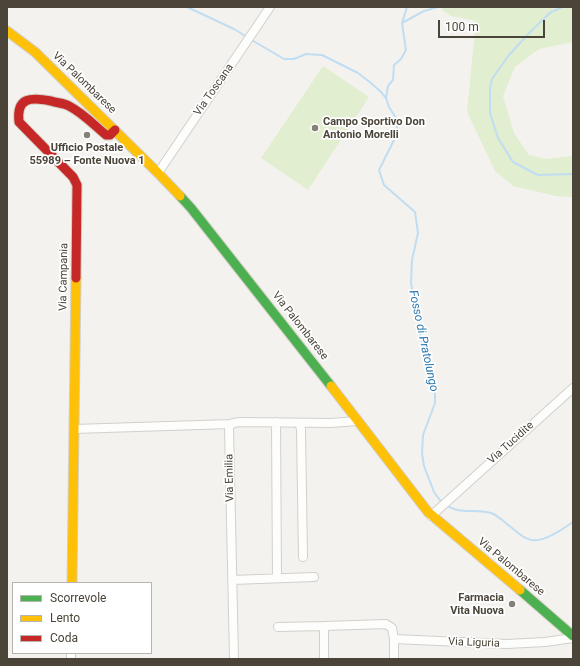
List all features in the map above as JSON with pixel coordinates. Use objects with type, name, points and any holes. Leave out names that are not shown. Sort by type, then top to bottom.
[{"type":"main road","name":"Via Palombarese","points":[[7,31],[35,52],[187,203],[211,231],[431,516],[573,637]]},
{"type":"main road","name":"Via Campania","points":[[72,582],[77,185],[73,177],[19,122],[18,112],[22,103],[31,99],[63,103],[80,113],[106,135],[110,135],[115,130]]},
{"type":"street","name":"Via Toscana","points":[[158,173],[270,7]]},
{"type":"street","name":"Via Tucidite","points":[[431,516],[573,388]]},
{"type":"street","points":[[74,429],[231,424],[241,422],[330,423],[357,421]]},
{"type":"street","points":[[276,422],[277,578]]},
{"type":"street","points":[[299,423],[301,429],[303,557]]},
{"type":"street","name":"Via Emilia","points":[[231,424],[229,430],[234,659]]},
{"type":"street","points":[[232,580],[314,577]]},
{"type":"street","points":[[278,627],[386,624],[392,628],[394,639],[394,659]]},
{"type":"street","points":[[324,626],[324,659]]},
{"type":"street","name":"Via Liguria","points":[[394,639],[507,644],[545,642],[573,637]]},
{"type":"green space","points":[[443,7],[573,7],[573,42],[539,49],[515,67],[503,96],[514,133],[529,155],[546,159],[573,156],[573,197],[556,196],[513,186],[495,171],[467,112],[476,21],[451,16],[442,10]]},
{"type":"green space","name":"Campo Sportivo Don Antonio Morelli","points":[[323,66],[369,97],[308,190],[261,158]]},
{"type":"waterway","points":[[187,7],[234,29],[247,37]]},
{"type":"waterway","points":[[386,98],[388,86],[393,80],[394,65],[401,59],[406,50],[402,23],[407,7]]},
{"type":"waterway","points":[[402,23],[424,11],[438,7]]},
{"type":"waterway","points":[[563,7],[551,12],[530,32],[509,55],[492,79],[490,88],[490,113],[498,138],[513,162],[538,175],[573,174]]},
{"type":"waterway","name":"Fosso di Pratolungo","points":[[250,39],[284,59],[294,59],[306,54],[322,55],[358,73],[381,92],[386,98],[389,107],[396,118],[397,128],[394,140],[379,170],[384,185],[415,212],[418,233],[412,260],[411,283],[422,344],[432,375],[435,395],[435,403],[423,435],[422,454],[424,466],[434,492],[442,503]]},
{"type":"waterway","name":"Fosso di Pratolungo","points":[[446,505],[456,510],[491,513],[499,517],[525,538],[530,540],[540,540],[546,538],[573,522]]},
{"type":"traffic: fast","points":[[180,196],[331,386]]},
{"type":"traffic: fast","points":[[520,590],[573,636]]},
{"type":"traffic: slow","points":[[7,31],[35,52],[180,196]]},
{"type":"traffic: slow","points":[[72,582],[76,278]]},
{"type":"traffic: slow","points":[[331,386],[428,512],[520,590]]},
{"type":"traffic: jam","points":[[76,278],[77,185],[73,177],[19,122],[20,108],[23,103],[31,99],[63,104],[79,112],[106,135],[110,135],[115,130]]},
{"type":"place","name":"Campo Sportivo Don Antonio Morelli","points":[[315,128]]},
{"type":"place","name":"Ufficio Postale 55989 – Fonte Nuova 1","points":[[87,135]]},
{"type":"place","name":"Farmacia Vita Nuova","points":[[512,604]]}]
